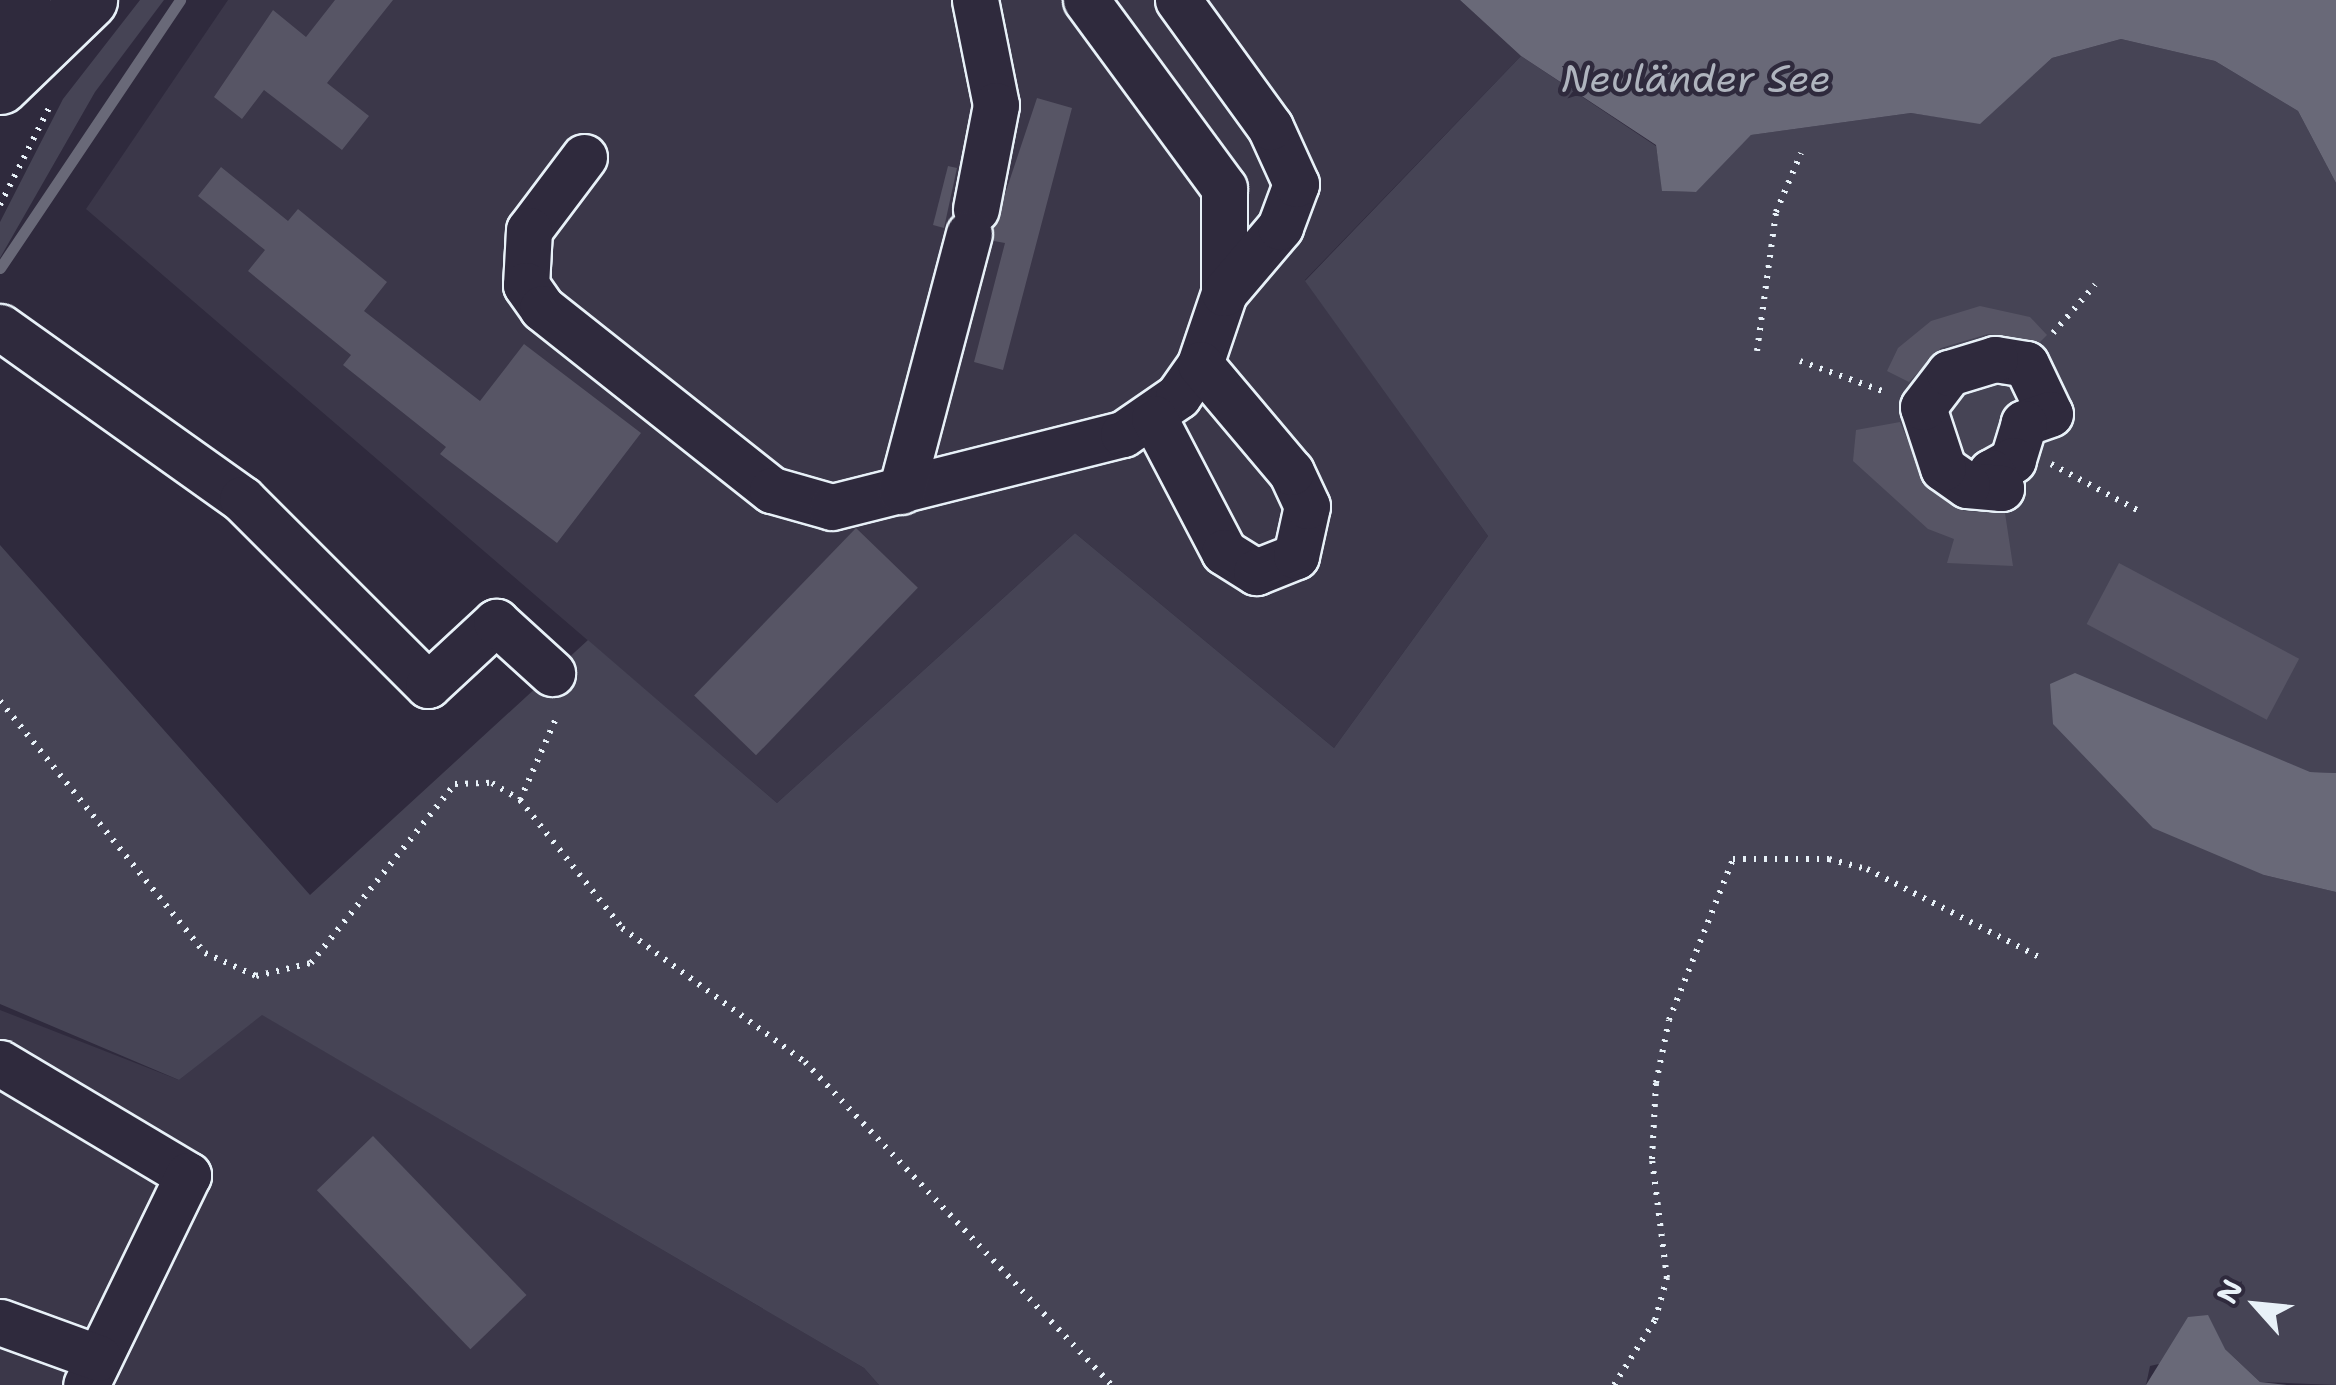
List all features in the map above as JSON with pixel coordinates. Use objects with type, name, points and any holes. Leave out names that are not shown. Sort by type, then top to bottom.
[{"type":"main road","points":[[0,33],[22,0]]},
{"type":"main road","points":[[0,86],[89,0]]},
{"type":"lane","points":[[901,492],[973,221],[996,105],[975,0]]},
{"type":"lane","points":[[584,157],[529,230],[522,258],[542,308],[772,490],[832,507],[901,492],[1154,418],[1200,364],[1224,293],[1230,208],[1207,159],[1086,0]]},
{"type":"lane","points":[[1178,0],[1270,126],[1296,184],[1280,228],[1224,293]]},
{"type":"lane","points":[[0,327],[242,499],[428,685],[496,622],[557,689]]},
{"type":"lane","points":[[1154,418],[1224,552],[1256,572],[1296,556],[1307,506],[1292,472],[1200,364]]},
{"type":"lane","points":[[0,1063],[188,1175],[93,1372],[0,1322]]},
{"type":"path","points":[[1758,351],[1776,212],[1802,153]]},
{"type":"path","points":[[520,800],[557,689]]},
{"type":"path","points":[[0,701],[205,954],[256,976],[311,962],[456,784],[492,783],[520,800],[622,928],[805,1062],[1110,1385]]},
{"type":"path","points":[[1614,1385],[1655,1320],[1667,1278],[1652,1159],[1656,1083],[1670,1020],[1734,860],[1829,859],[1867,869],[2041,958]]},
{"type":"shaded area","points":[[140,0],[164,0],[95,92],[0,258],[0,222],[63,99]]},
{"type":"shaded area","points":[[228,0],[1460,0],[1521,56],[1305,280],[1488,536],[1334,748],[1075,533],[777,803],[86,209]]},
{"type":"shaded area","points":[[2121,39],[2215,61],[2298,111],[2336,183],[2336,773],[2310,772],[2264,875],[2336,892],[2336,1385],[2260,1382],[2225,1349],[2150,1366],[2146,1385],[879,1385],[864,1368],[262,1015],[179,1080],[0,1004],[0,545],[310,895],[588,640],[777,803],[1075,533],[1334,748],[1488,536],[1305,281],[1521,56],[1656,146],[1663,191],[1695,192],[1751,135],[1911,113],[1980,123],[2052,58]]},
{"type":"shaded area","points":[[0,1010],[179,1080],[261,1014],[864,1368],[879,1385],[0,1385]]},
{"type":"water","name":"Neuländer See","points":[[1460,0],[2336,0],[2336,183],[2298,111],[2215,61],[2121,39],[2052,58],[1980,124],[1911,113],[1751,135],[1696,192],[1662,191],[1656,145],[1521,56]]},
{"type":"water","points":[[2075,673],[2310,772],[2336,773],[2336,892],[2264,875],[2153,828],[2053,724],[2050,684]]},
{"type":"water","points":[[2208,1315],[2225,1349],[2260,1382],[2287,1385],[2146,1385],[2188,1317]]},
{"type":"building","points":[[335,0],[393,0],[327,83],[369,116],[342,150],[264,90],[242,119],[214,97],[273,10],[306,37]]},
{"type":"building","points":[[1037,98],[1072,108],[1003,370],[974,362],[1005,243],[994,241],[994,227]]},
{"type":"building","points":[[948,166],[957,168],[944,228],[933,225]]},
{"type":"building","points":[[221,167],[288,221],[298,209],[387,282],[364,311],[480,401],[524,344],[641,433],[557,543],[440,454],[446,447],[343,365],[351,355],[248,271],[265,250],[198,196]]},
{"type":"building","points":[[1980,306],[2030,317],[2047,335],[2040,342],[1988,334],[1941,348],[1909,382],[1887,371],[1898,348],[1931,321]]},
{"type":"building","points":[[1900,422],[1928,489],[1964,511],[2005,513],[2013,566],[1947,563],[1954,539],[1928,529],[1853,461],[1856,430]]},
{"type":"building","points":[[856,528],[918,588],[756,755],[694,696]]},
{"type":"building","points":[[2119,563],[2299,659],[2267,720],[2087,624]]},
{"type":"building","points":[[373,1136],[527,1295],[470,1349],[317,1190]]},
{"type":"waterway","points":[[0,268],[180,0]]}]
